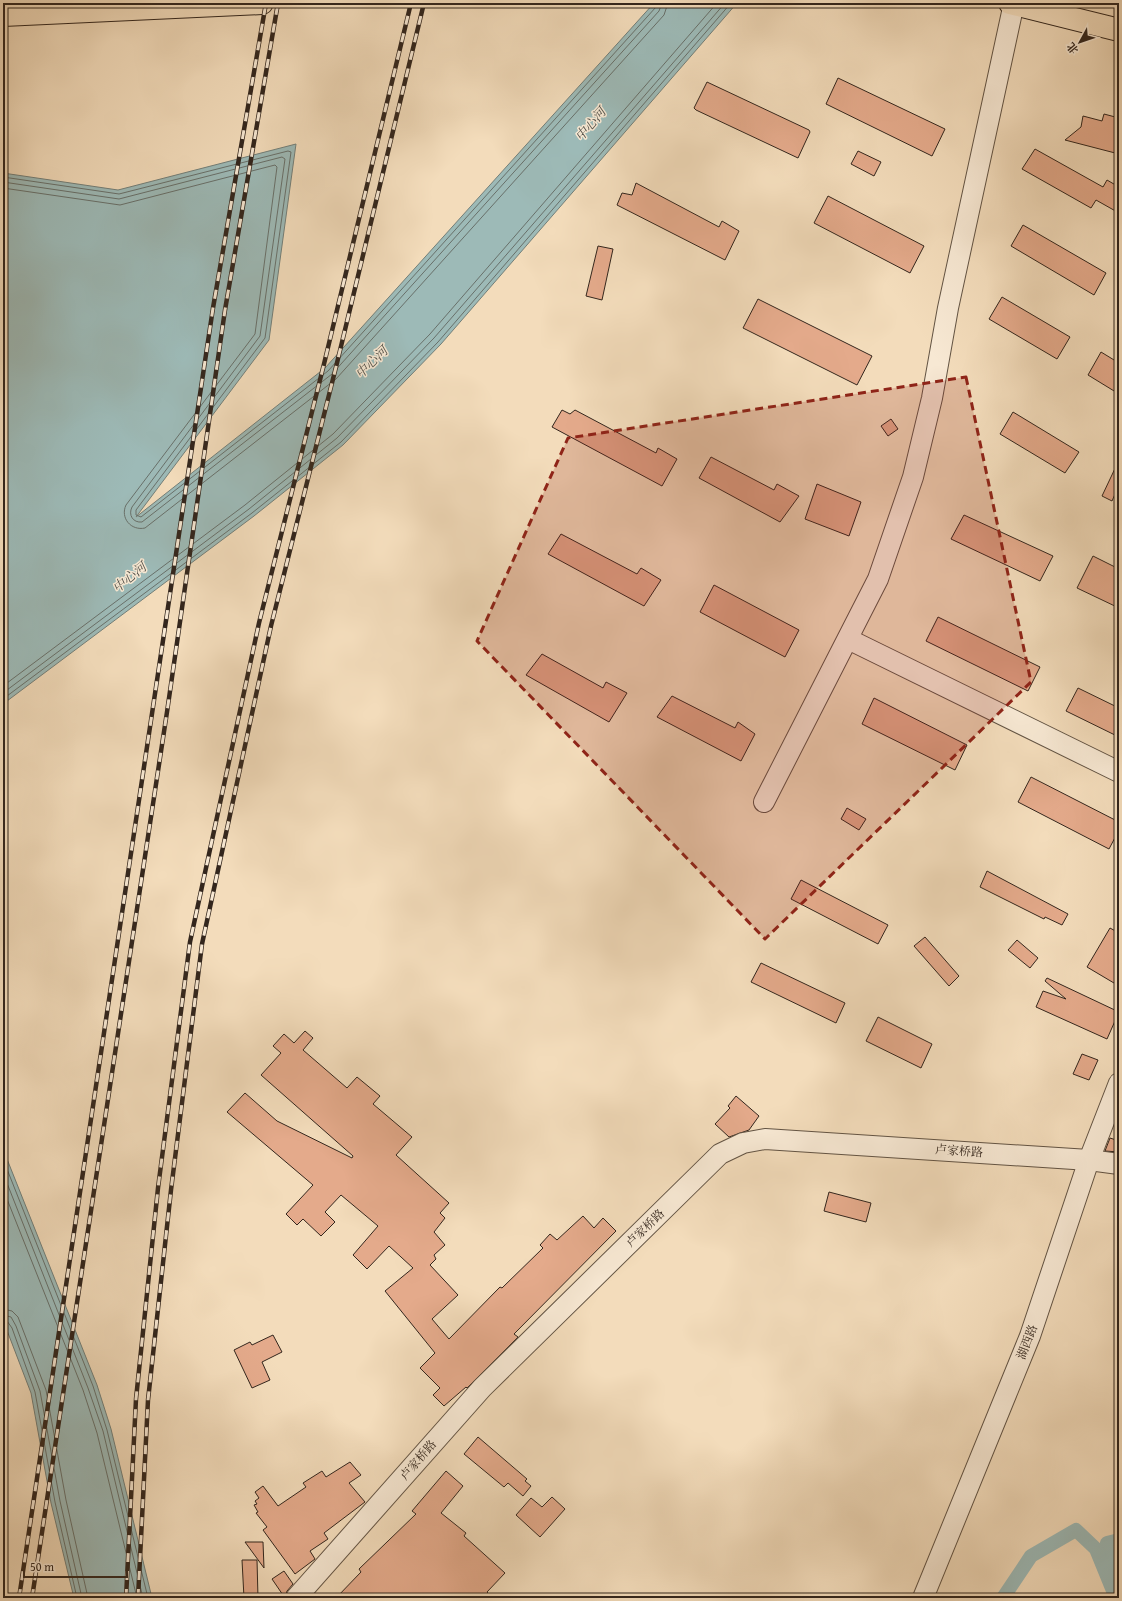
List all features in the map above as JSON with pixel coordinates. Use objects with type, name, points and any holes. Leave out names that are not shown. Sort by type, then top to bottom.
[{"type":"main road","points":[[3,15],[262,3]]},
{"type":"main road","points":[[1013,3],[1119,30]]},
{"type":"street","points":[[764,802],[878,580],[913,477],[932,398],[948,308],[1013,3]]},
{"type":"street","points":[[848,639],[1119,772]]},
{"type":"street","name":"湖西路","points":[[923,1598],[1030,1336],[1089,1160],[1119,1082]]},
{"type":"street","name":"卢家桥路","points":[[296,1598],[482,1388],[720,1154],[743,1144],[765,1139],[1089,1160],[1119,1164]]},
{"type":"highlighted area","points":[[966,377],[1031,682],[765,939],[477,641],[568,438]]},
{"type":"water","name":"中心河","points":[[654,3],[737,3],[441,344],[343,445],[254,516],[3,704],[3,173],[118,190],[296,144],[269,340],[136,517],[325,368]]},
{"type":"water","points":[[3,1149],[97,1385],[111,1429],[152,1598],[74,1598],[51,1503],[31,1393],[3,1320]]},
{"type":"building","points":[[838,78],[945,129],[932,156],[826,104]]},
{"type":"building","points":[[707,82],[809,130],[810,132],[798,158],[696,110],[694,108]]},
{"type":"building","points":[[1104,114],[1119,118],[1119,154],[1065,140],[1081,127],[1083,116],[1102,121]]},
{"type":"building","points":[[1035,149],[1103,187],[1107,180],[1119,187],[1119,213],[1096,200],[1091,208],[1022,169]]},
{"type":"building","points":[[858,151],[881,162],[874,176],[851,164]]},
{"type":"building","points":[[636,183],[719,227],[722,221],[739,231],[725,260],[617,205],[622,193],[632,195]]},
{"type":"building","points":[[828,196],[924,246],[910,273],[814,223]]},
{"type":"building","points":[[1023,225],[1106,273],[1094,295],[1011,246]]},
{"type":"building","points":[[598,246],[613,249],[602,300],[586,296]]},
{"type":"building","points":[[1002,297],[1070,337],[1057,359],[989,319]]},
{"type":"building","points":[[758,299],[872,356],[857,385],[743,328]]},
{"type":"building","points":[[1101,352],[1119,363],[1119,394],[1088,375]]},
{"type":"building","points":[[562,410],[570,414],[575,410],[656,453],[658,448],[677,459],[662,486],[552,427]]},
{"type":"building","points":[[1013,412],[1079,452],[1065,473],[1000,434]]},
{"type":"building","points":[[891,419],[898,429],[888,436],[881,426]]},
{"type":"building","points":[[711,457],[774,490],[777,484],[799,496],[780,522],[699,478]]},
{"type":"building","points":[[1119,460],[1119,485],[1112,501],[1102,496]]},
{"type":"building","points":[[817,484],[861,502],[849,536],[805,519]]},
{"type":"building","points":[[964,515],[1053,556],[1040,581],[951,539]]},
{"type":"building","points":[[561,534],[637,574],[641,568],[661,580],[644,606],[548,554]]},
{"type":"building","points":[[1093,556],[1119,569],[1119,608],[1077,588]]},
{"type":"building","points":[[714,585],[799,630],[785,657],[700,612]]},
{"type":"building","points":[[938,617],[1040,667],[1028,691],[926,641]]},
{"type":"building","points":[[542,654],[603,688],[606,682],[627,693],[609,722],[526,675]]},
{"type":"building","points":[[1078,688],[1119,708],[1119,737],[1066,711]]},
{"type":"building","points":[[672,696],[735,728],[738,722],[755,734],[741,761],[657,717]]},
{"type":"building","points":[[874,698],[967,745],[955,770],[862,724]]},
{"type":"building","points":[[1031,777],[1119,822],[1119,830],[1109,849],[1018,802]]},
{"type":"building","points":[[847,808],[866,819],[859,830],[841,819]]},
{"type":"building","points":[[987,871],[1068,914],[1062,925],[1045,917],[1044,919],[980,887]]},
{"type":"building","points":[[801,880],[888,925],[878,944],[791,899]]},
{"type":"building","points":[[1110,928],[1119,933],[1119,986],[1087,967]]},
{"type":"building","points":[[925,937],[959,976],[949,986],[914,946]]},
{"type":"building","points":[[1017,940],[1038,958],[1030,968],[1008,950]]},
{"type":"building","points":[[761,963],[845,1003],[836,1023],[751,982]]},
{"type":"building","points":[[1047,978],[1119,1012],[1107,1039],[1036,1007],[1043,991],[1066,999],[1045,981]]},
{"type":"building","points":[[878,1017],[932,1044],[921,1068],[866,1041]]},
{"type":"building","points":[[305,1031],[313,1038],[303,1050],[347,1088],[357,1077],[380,1096],[373,1104],[412,1137],[396,1155],[449,1203],[440,1213],[445,1218],[434,1232],[445,1245],[434,1255],[436,1259],[430,1265],[458,1295],[432,1319],[449,1339],[500,1287],[502,1288],[543,1248],[540,1245],[550,1234],[557,1240],[583,1216],[594,1228],[603,1218],[616,1231],[514,1334],[518,1337],[467,1388],[466,1387],[444,1406],[433,1395],[440,1388],[420,1368],[435,1353],[385,1291],[413,1268],[389,1246],[367,1269],[353,1255],[378,1226],[341,1195],[325,1212],[335,1222],[321,1236],[303,1219],[297,1225],[286,1214],[313,1185],[227,1112],[245,1093],[277,1121],[352,1158],[353,1156],[261,1075],[281,1053],[273,1046],[284,1034],[294,1043]]},
{"type":"building","points":[[1082,1054],[1098,1060],[1089,1080],[1073,1074]]},
{"type":"building","points":[[736,1096],[759,1116],[749,1130],[729,1137],[715,1124],[730,1108],[728,1106]]},
{"type":"building","points":[[1110,1138],[1119,1141],[1119,1152],[1105,1151]]},
{"type":"building","points":[[829,1192],[871,1203],[866,1222],[824,1211]]},
{"type":"building","points":[[273,1335],[282,1352],[262,1362],[270,1380],[252,1388],[234,1350],[250,1342],[252,1345]]},
{"type":"building","points":[[478,1437],[527,1479],[525,1481],[531,1486],[523,1496],[508,1483],[504,1487],[464,1454]]},
{"type":"building","points":[[350,1462],[361,1475],[349,1483],[365,1502],[324,1533],[328,1539],[310,1551],[315,1559],[295,1574],[263,1530],[267,1527],[256,1513],[258,1512],[254,1505],[257,1504],[255,1501],[259,1498],[255,1492],[263,1486],[278,1506],[306,1487],[303,1483],[322,1471],[326,1477]]},
{"type":"building","points":[[446,1471],[463,1486],[441,1513],[466,1533],[464,1536],[505,1573],[487,1592],[493,1598],[336,1598],[361,1572],[359,1569],[416,1514],[412,1511]]},
{"type":"building","points":[[552,1497],[565,1509],[540,1537],[516,1515],[531,1498],[542,1507]]},
{"type":"building","points":[[245,1542],[263,1542],[264,1568]]},
{"type":"building","points":[[242,1560],[257,1560],[258,1598],[244,1598]]},
{"type":"building","points":[[284,1571],[293,1584],[287,1591],[285,1598],[272,1579]]},
{"type":"waterway","points":[[1003,1598],[1031,1556],[1076,1530],[1096,1549],[1116,1598]]},
{"type":"waterway","points":[[1119,1540],[1107,1543],[1119,1571]]},
{"type":"railway","points":[[19,1598],[213,308],[266,3]]},
{"type":"railway","points":[[32,1598],[167,712],[225,310],[278,3]]},
{"type":"railway","points":[[126,1598],[136,1399],[158,1188],[190,942],[259,623],[324,364],[411,3]]},
{"type":"railway","points":[[138,1598],[148,1400],[171,1190],[202,944],[271,626],[336,367],[424,3]]}]
